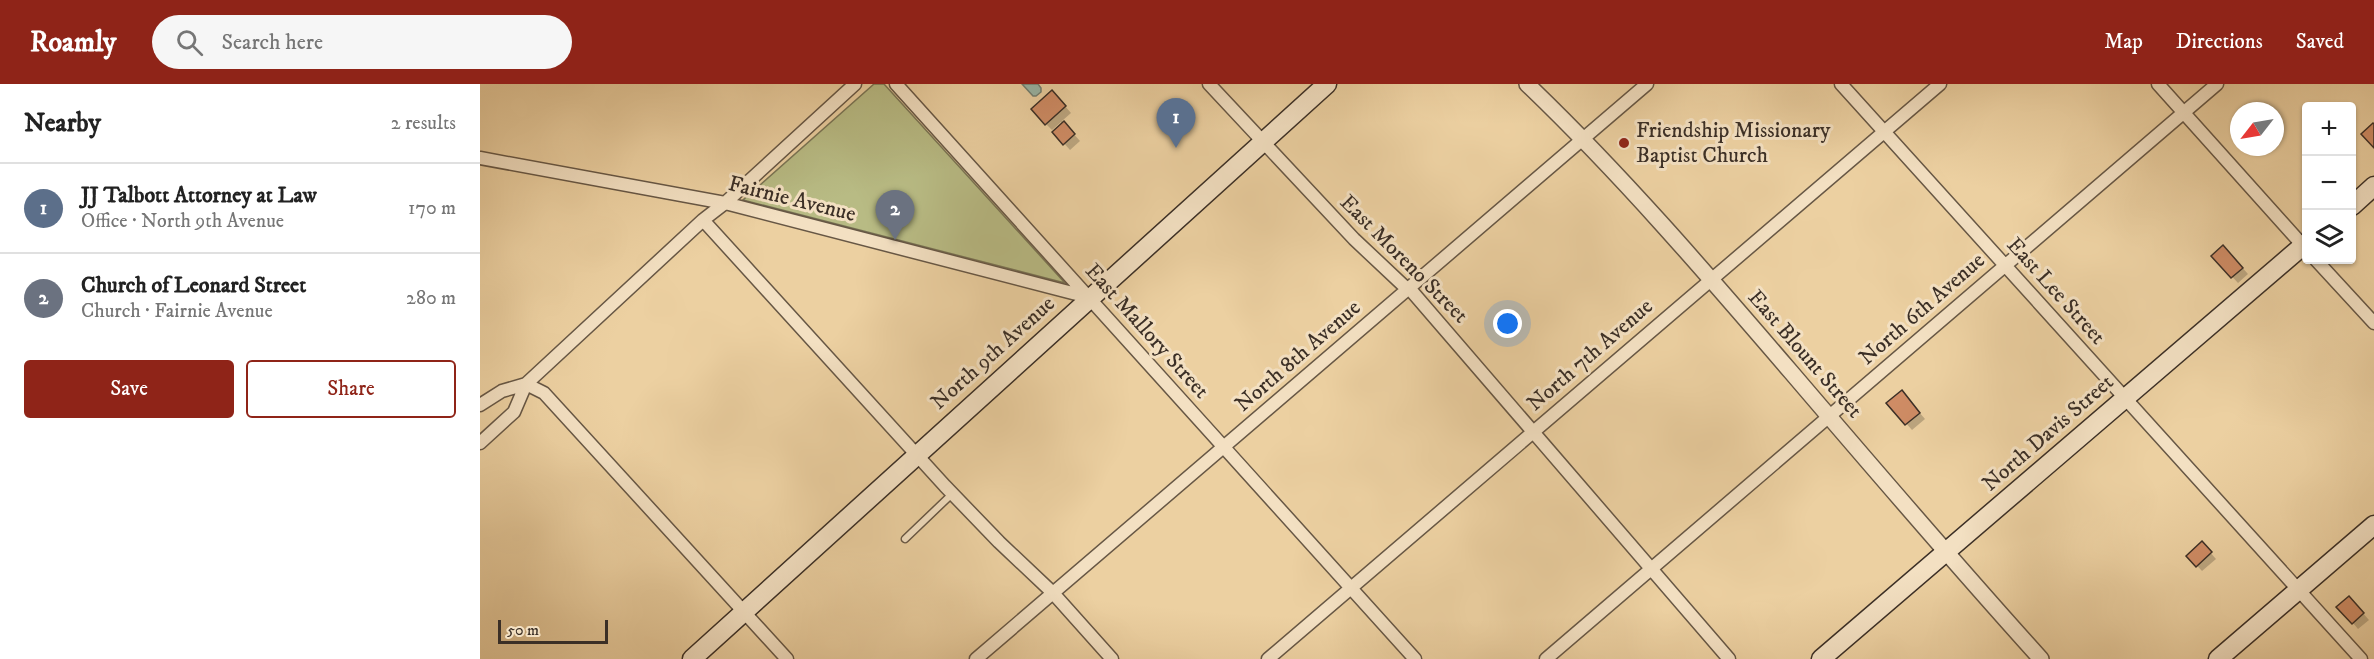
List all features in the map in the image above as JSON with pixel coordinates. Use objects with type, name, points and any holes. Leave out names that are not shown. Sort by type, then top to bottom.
[{"type":"main road","name":"North 9th Avenue","points":[[692,659],[1327,84]]},
{"type":"main road","points":[[2356,202],[2374,186]]},
{"type":"main road","name":"North Davis Street","points":[[1821,659],[2302,249]]},
{"type":"main road","points":[[2218,659],[2374,525]]},
{"type":"street","points":[[480,443],[514,412],[526,384],[703,220],[855,84]]},
{"type":"street","name":"East Mallory Street","points":[[896,84],[1415,659]]},
{"type":"street","name":"East Moreno Street","points":[[1209,84],[1354,239],[1409,288],[1729,659]]},
{"type":"street","name":"East Blount Street","points":[[1527,84],[1584,138],[1711,279],[1945,553],[2041,659]]},
{"type":"street","name":"North 8th Avenue","points":[[976,659],[1647,84]]},
{"type":"street","name":"East Lee Street","points":[[1841,84],[2361,659]]},
{"type":"street","name":"North 7th Avenue","points":[[1268,659],[1940,84]]},
{"type":"street","points":[[2157,84],[2302,242]]},
{"type":"street","name":"North 6th Avenue","points":[[1546,659],[2217,84]]},
{"type":"street","name":"Fairnie Avenue","points":[[480,158],[724,203],[1089,298]]},
{"type":"street","points":[[703,220],[916,456],[1053,593],[1112,659]]},
{"type":"street","points":[[2320,264],[2374,323]]},
{"type":"street","points":[[480,405],[502,391],[526,384],[544,393],[787,659]]},
{"type":"lane","points":[[905,539],[952,494]]},
{"type":"green space","points":[[874,84],[884,84],[1065,283],[743,200]]},
{"type":"shaded area","points":[[1022,84],[1038,84],[1041,92],[1033,96]]},
{"type":"building","points":[[1052,90],[1066,106],[1045,125],[1031,109]]},
{"type":"building","points":[[1064,121],[1075,134],[1063,145],[1052,132]]},
{"type":"building","points":[[2374,124],[2374,148],[2361,134]]},
{"type":"building","points":[[2223,245],[2243,268],[2231,278],[2211,256]]},
{"type":"building","points":[[1902,390],[1920,413],[1905,425],[1886,403]]},
{"type":"building","points":[[2202,541],[2212,552],[2196,567],[2186,556]]},
{"type":"building","points":[[2349,596],[2364,613],[2352,624],[2336,607]]},
{"type":"place","name":"Friendship Missionary Baptist Church","points":[[1624,143]]},
{"type":"place","name":"JJ Talbott Attorney at Law","points":[[1176,148]]},
{"type":"place","name":"Church of Leonard Street","points":[[895,240]]}]
